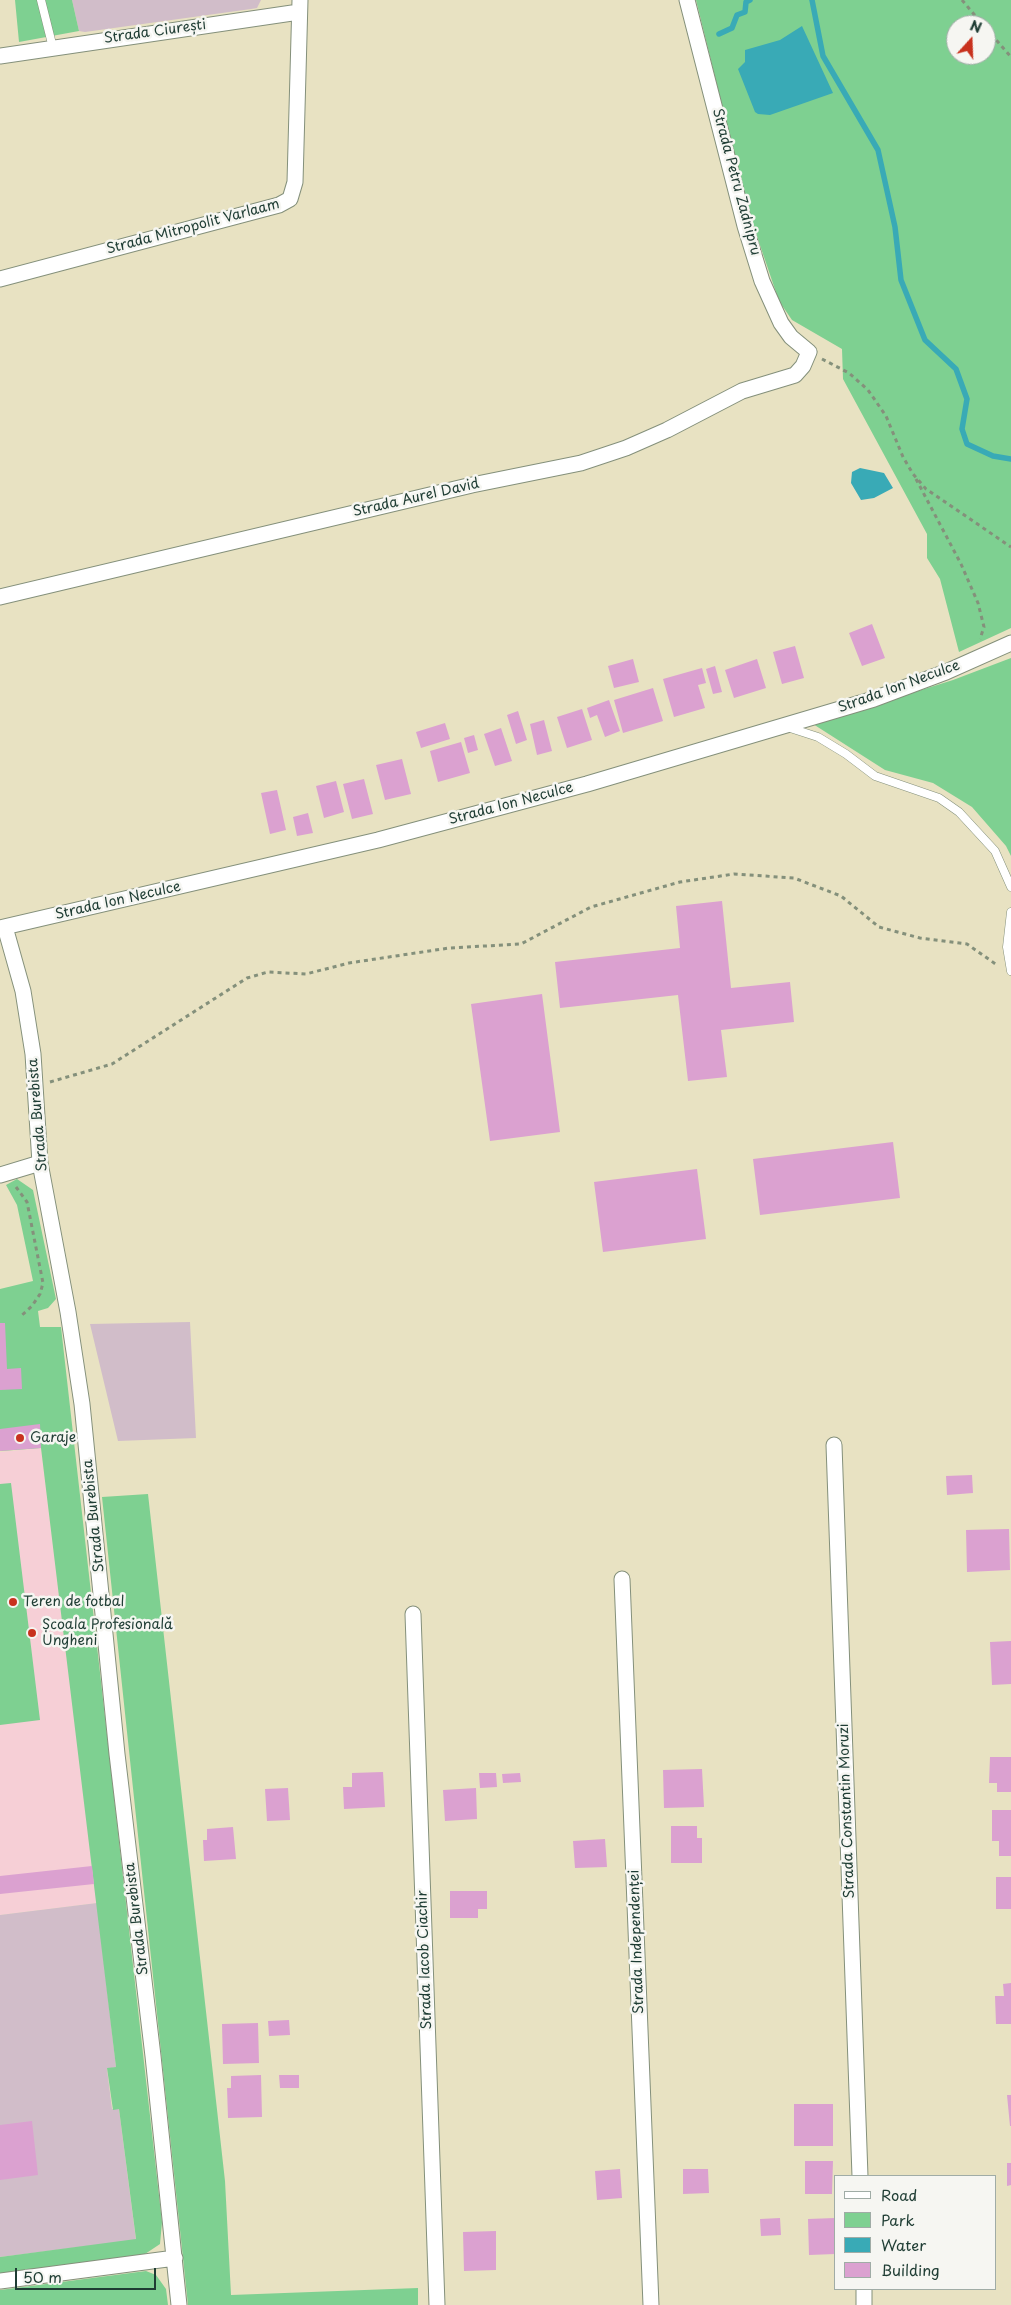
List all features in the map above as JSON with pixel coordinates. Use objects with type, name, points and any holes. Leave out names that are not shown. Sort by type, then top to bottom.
[{"type":"street","name":"Strada Petru Zadnipru","points":[[687,0],[745,226],[762,281],[781,323],[791,337],[809,352]]},
{"type":"street","name":"Strada Ciurești","points":[[0,56],[299,6]]},
{"type":"street","name":"Strada Mitropolit Varlaam","points":[[0,279],[279,205],[290,200],[295,182],[299,6]]},
{"type":"street","name":"Strada Aurel David","points":[[0,597],[472,484],[581,463],[626,448],[667,430],[748,389],[795,375],[803,366],[809,352]]},
{"type":"street","name":"Strada Ion Neculce","points":[[3,928],[378,840],[587,784],[888,694],[966,663],[1011,642]]},
{"type":"street","name":"Strada Burebista","points":[[3,928],[23,991],[35,1087],[40,1163],[68,1312],[82,1404],[117,1754],[175,2258],[178,2305]]},
{"type":"street","points":[[3,1174],[40,1163]]},
{"type":"street","name":"Strada Constantin Moruzi","points":[[834,1445],[860,2175]]},
{"type":"street","name":"Strada Independenței","points":[[622,1579],[651,2305]]},
{"type":"street","name":"Strada Iacob Ciachir","points":[[413,1614],[437,2305]]},
{"type":"street","points":[[0,2281],[175,2258]]},
{"type":"street","points":[[864,2290],[864,2305]]},
{"type":"lane","points":[[41,0],[53,48]]},
{"type":"lane","points":[[782,726],[818,737],[846,754],[875,776],[939,798],[959,812],[995,851],[1011,887]]},
{"type":"lane","points":[[1007,970],[1007,947],[1011,912]]},
{"type":"path","points":[[962,0],[975,15]]},
{"type":"path","points":[[996,40],[1011,58]]},
{"type":"path","points":[[809,352],[849,373],[868,390],[886,416],[913,474],[961,564],[978,603],[984,627],[979,644],[966,663]]},
{"type":"path","points":[[913,474],[926,489],[1011,547]]},
{"type":"path","points":[[35,1087],[112,1064],[247,978],[268,972],[306,974],[349,962],[449,948],[521,944],[591,906],[680,882],[734,874],[794,878],[841,896],[879,927],[920,938],[968,944],[1007,970]]},
{"type":"path","points":[[3,1174],[27,1202],[43,1283],[40,1294],[32,1306],[21,1316]]},
{"type":"shaded area","points":[[72,0],[261,0],[257,8],[85,32],[79,31]]},
{"type":"shaded area","points":[[190,1322],[196,1438],[118,1441],[90,1324]]},
{"type":"shaded area","name":"Școala Profesională Ungheni","points":[[41,1448],[97,1903],[0,1915],[0,1452]]},
{"type":"shaded area","points":[[97,1903],[116,2067],[107,2069],[112,2109],[119,2109],[136,2240],[0,2257],[0,1915]]},
{"type":"green space","points":[[15,0],[72,0],[79,31],[19,42]]},
{"type":"green space","points":[[696,0],[1011,0],[1011,628],[959,652],[940,579],[927,558],[927,534],[843,379],[842,349],[792,320],[779,301],[748,210]]},
{"type":"green space","points":[[1011,658],[1011,856],[1006,846],[972,807],[933,783],[885,770],[813,724],[953,680]]},
{"type":"green space","points":[[17,1179],[33,1190],[56,1299],[48,1308],[38,1311],[40,1327],[61,1327],[162,2222],[160,2244],[142,2256],[0,2274],[0,2257],[136,2239],[119,2109],[113,2110],[107,2068],[116,2067],[41,1448],[0,1451],[0,1289],[33,1281],[17,1205],[6,1185]]},
{"type":"green space","name":"Teren de fotbal","points":[[11,1483],[40,1720],[0,1725],[0,1484]]},
{"type":"green space","points":[[148,1494],[225,2181],[231,2295],[418,2288],[418,2305],[188,2305],[102,1497]]},
{"type":"green space","points":[[146,2271],[156,2275],[166,2289],[168,2305],[0,2305],[0,2290]]},
{"type":"water","points":[[802,26],[833,93],[770,115],[758,114],[755,112],[738,69],[745,62],[745,50],[780,40]]},
{"type":"water","points":[[860,468],[884,473],[893,488],[874,498],[861,500],[851,483],[852,472]]},
{"type":"building","points":[[872,624],[885,658],[862,666],[849,633]]},
{"type":"building","points":[[795,646],[804,678],[782,684],[773,652]]},
{"type":"building","points":[[633,659],[639,682],[614,688],[608,666]]},
{"type":"building","points":[[757,659],[766,688],[734,698],[725,670]]},
{"type":"building","points":[[715,666],[722,692],[713,694],[706,669]]},
{"type":"building","points":[[702,668],[706,683],[698,685],[705,708],[674,717],[663,679]]},
{"type":"building","points":[[653,688],[663,721],[623,733],[614,700]]},
{"type":"building","points":[[609,700],[620,731],[605,737],[597,715],[590,718],[587,708]]},
{"type":"building","points":[[582,709],[592,740],[567,748],[557,717]]},
{"type":"building","points":[[518,711],[527,740],[516,744],[507,715]]},
{"type":"building","points":[[544,720],[552,751],[537,755],[530,724]]},
{"type":"building","points":[[445,723],[450,739],[421,748],[416,732]]},
{"type":"building","points":[[501,728],[512,761],[495,766],[484,734]]},
{"type":"building","points":[[474,735],[478,750],[468,753],[464,738]]},
{"type":"building","points":[[461,742],[470,773],[438,782],[430,751]]},
{"type":"building","points":[[402,759],[411,794],[385,800],[376,765]]},
{"type":"building","points":[[364,779],[373,814],[352,819],[343,784]]},
{"type":"building","points":[[336,781],[344,812],[324,818],[316,786]]},
{"type":"building","points":[[277,790],[286,830],[270,834],[261,793]]},
{"type":"building","points":[[308,813],[313,833],[297,836],[293,817]]},
{"type":"building","points":[[722,901],[731,988],[790,982],[794,1022],[721,1030],[727,1077],[688,1081],[678,995],[560,1008],[555,962],[680,948],[676,906]]},
{"type":"building","points":[[542,994],[560,1132],[490,1141],[471,1004]]},
{"type":"building","points":[[893,1142],[900,1198],[760,1215],[753,1159]]},
{"type":"building","points":[[697,1169],[706,1239],[603,1252],[594,1182]]},
{"type":"building","points":[[0,1323],[5,1323],[7,1369],[21,1368],[22,1389],[0,1390]]},
{"type":"building","name":"Garaje","points":[[40,1424],[41,1448],[0,1451],[0,1429]]},
{"type":"building","points":[[972,1475],[973,1493],[947,1495],[946,1476]]},
{"type":"building","points":[[1009,1529],[1010,1570],[967,1572],[966,1530]]},
{"type":"building","points":[[1011,1641],[1011,1684],[992,1685],[990,1642]]},
{"type":"building","points":[[990,1757],[1011,1757],[1011,1792],[997,1792],[997,1783],[989,1783]]},
{"type":"building","points":[[702,1769],[704,1807],[664,1808],[663,1770]]},
{"type":"building","points":[[383,1772],[385,1807],[344,1809],[343,1787],[352,1787],[352,1773]]},
{"type":"building","points":[[479,1773],[496,1773],[497,1787],[480,1788]]},
{"type":"building","points":[[520,1773],[521,1782],[503,1783],[502,1774]]},
{"type":"building","points":[[288,1788],[290,1820],[267,1821],[265,1789]]},
{"type":"building","points":[[476,1788],[477,1819],[445,1821],[443,1790]]},
{"type":"building","points":[[992,1810],[1011,1810],[1011,1856],[999,1856],[999,1841],[992,1841]]},
{"type":"building","points":[[671,1826],[697,1826],[697,1838],[702,1838],[702,1863],[671,1863]]},
{"type":"building","points":[[233,1827],[236,1859],[204,1861],[203,1840],[207,1840],[207,1829]]},
{"type":"building","points":[[605,1839],[607,1867],[575,1868],[573,1841]]},
{"type":"building","points":[[92,1866],[94,1884],[0,1894],[0,1876]]},
{"type":"building","points":[[996,1877],[1011,1877],[1011,1909],[996,1909]]},
{"type":"building","points":[[450,1891],[487,1891],[487,1909],[478,1909],[478,1918],[450,1918]]},
{"type":"building","points":[[1011,1983],[1011,2024],[996,2024],[995,1996],[1004,1996],[1003,1984]]},
{"type":"building","points":[[289,2020],[290,2035],[269,2036],[268,2021]]},
{"type":"building","points":[[258,2023],[259,2063],[223,2064],[222,2024]]},
{"type":"building","points":[[261,2075],[262,2117],[228,2118],[227,2088],[231,2088],[231,2076]]},
{"type":"building","points":[[279,2075],[299,2075],[299,2088],[280,2088]]},
{"type":"building","points":[[1007,2095],[1011,2095],[1011,2126],[1010,2126]]},
{"type":"building","points":[[794,2104],[833,2104],[833,2146],[794,2146]]},
{"type":"building","points":[[32,2121],[38,2175],[0,2180],[0,2125]]},
{"type":"building","points":[[805,2161],[833,2161],[832,2194],[805,2194]]},
{"type":"building","points":[[1007,2163],[1011,2163],[1011,2185],[1007,2186]]},
{"type":"building","points":[[620,2169],[622,2198],[597,2200],[595,2171]]},
{"type":"building","points":[[683,2169],[708,2169],[709,2193],[683,2194]]},
{"type":"building","points":[[780,2218],[781,2235],[761,2236],[760,2219]]},
{"type":"building","points":[[834,2218],[834,2254],[809,2255],[808,2219]]},
{"type":"building","points":[[496,2231],[496,2270],[464,2271],[463,2232]]},
{"type":"waterway","points":[[719,34],[732,28],[737,15],[745,12],[746,2],[750,0]]},
{"type":"waterway","points":[[812,0],[823,56],[878,150],[895,227],[901,280],[925,340],[956,369],[967,399],[962,429],[967,444],[993,456],[1011,459]]},
{"type":"place","name":"Garaje","points":[[20,1438]]},
{"type":"place","name":"Teren de fotbal","points":[[13,1602]]},
{"type":"place","name":"Școala Profesională Ungheni","points":[[32,1633]]}]
